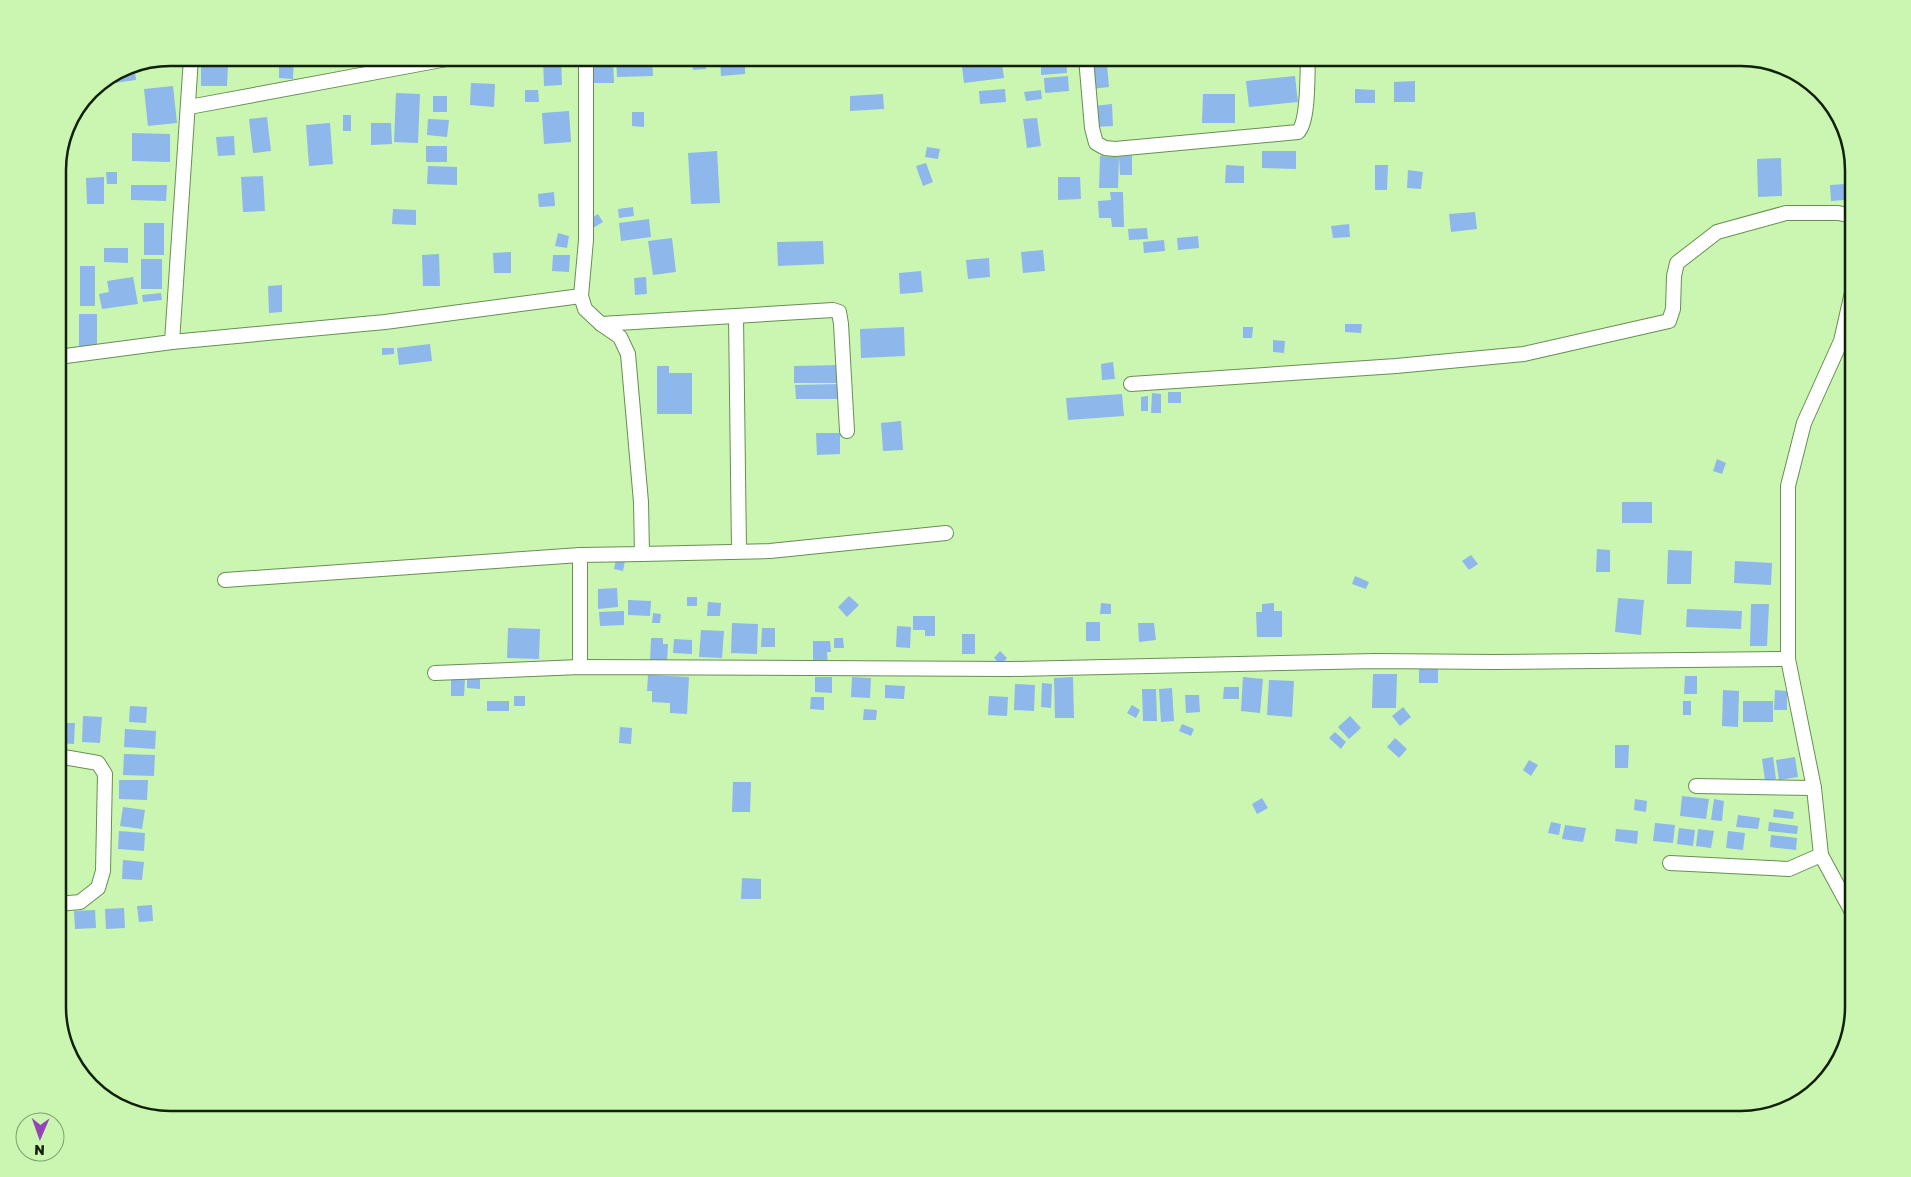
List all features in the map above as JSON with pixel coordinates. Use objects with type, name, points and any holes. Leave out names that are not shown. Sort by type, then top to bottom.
[{"type":"street","points":[[172,342],[191,66]]},
{"type":"street","points":[[188,107],[405,66]]},
{"type":"street","points":[[586,66],[586,240],[581,296],[585,309],[601,324],[620,337],[628,354],[641,502],[642,554]]},
{"type":"street","points":[[1087,66],[1092,128],[1096,143],[1105,148],[1115,149],[1298,132],[1303,127],[1307,66]]},
{"type":"street","points":[[1131,384],[1396,366],[1524,354],[1669,322],[1673,309],[1674,276],[1677,263],[1717,232],[1786,213],[1845,214]]},
{"type":"street","points":[[66,356],[172,342],[385,322],[581,296]]},
{"type":"street","points":[[601,324],[833,310],[839,312],[847,430]]},
{"type":"street","points":[[736,316],[739,551]]},
{"type":"street","points":[[1845,323],[1841,341],[1804,423],[1788,486],[1788,659],[1814,788],[1822,855],[1845,897]]},
{"type":"street","points":[[225,580],[580,555],[770,551],[946,533]]},
{"type":"street","points":[[580,555],[580,666]]},
{"type":"street","points":[[434,673],[580,666],[1011,670],[1365,661],[1495,662],[1788,659]]},
{"type":"street","points":[[66,757],[98,763],[105,774],[102,871],[98,888],[80,902],[66,903]]},
{"type":"street","points":[[1696,786],[1814,788]]},
{"type":"street","points":[[1670,863],[1789,869],[1822,855]]},
{"type":"building","points":[[201,66],[228,66],[227,86],[201,86]]},
{"type":"building","points":[[279,66],[294,66],[293,79],[279,78]]},
{"type":"building","points":[[543,66],[561,66],[562,85],[544,86]]},
{"type":"building","points":[[592,66],[613,66],[614,83],[593,83]]},
{"type":"building","points":[[616,66],[652,66],[653,76],[617,77]]},
{"type":"building","points":[[693,66],[706,66],[706,69],[693,70]]},
{"type":"building","points":[[720,66],[745,66],[745,74],[721,76]]},
{"type":"building","points":[[962,66],[1002,66],[1004,78],[964,83]]},
{"type":"building","points":[[1041,66],[1067,66],[1067,73],[1041,75]]},
{"type":"building","points":[[1089,66],[1107,66],[1109,87],[1091,89]]},
{"type":"building","points":[[135,73],[136,80],[114,83]]},
{"type":"building","points":[[1068,76],[1069,91],[1045,93],[1044,78]]},
{"type":"building","points":[[1295,76],[1298,102],[1249,107],[1246,81]]},
{"type":"building","points":[[1415,81],[1415,102],[1394,102],[1394,82]]},
{"type":"building","points":[[471,83],[495,84],[494,107],[470,105]]},
{"type":"building","points":[[173,86],[177,123],[148,126],[144,89]]},
{"type":"building","points":[[1005,89],[1006,102],[980,104],[979,91]]},
{"type":"building","points":[[1355,89],[1375,90],[1375,103],[1355,103]]},
{"type":"building","points":[[525,90],[538,90],[539,102],[525,102]]},
{"type":"building","points":[[1041,90],[1042,99],[1026,101],[1024,92]]},
{"type":"building","points":[[396,93],[420,94],[418,143],[394,142]]},
{"type":"building","points":[[883,94],[884,109],[850,111],[850,96]]},
{"type":"building","points":[[1203,94],[1235,94],[1235,123],[1202,123]]},
{"type":"building","points":[[433,96],[447,96],[447,112],[433,112]]},
{"type":"building","points":[[1112,104],[1113,126],[1095,127],[1093,106]]},
{"type":"building","points":[[569,111],[571,142],[544,144],[542,113]]},
{"type":"building","points":[[632,112],[644,112],[644,127],[632,126]]},
{"type":"building","points":[[343,115],[351,115],[351,131],[343,131]]},
{"type":"building","points":[[267,117],[271,151],[253,153],[249,119]]},
{"type":"building","points":[[1037,118],[1041,146],[1027,148],[1023,119]]},
{"type":"building","points":[[428,119],[449,120],[447,137],[427,135]]},
{"type":"building","points":[[330,123],[333,164],[309,166],[306,125]]},
{"type":"building","points":[[371,123],[391,123],[392,144],[371,145]]},
{"type":"building","points":[[132,133],[170,134],[170,162],[132,161]]},
{"type":"building","points":[[234,136],[235,155],[218,156],[216,137]]},
{"type":"building","points":[[426,146],[447,146],[447,162],[426,162]]},
{"type":"building","points":[[927,147],[940,149],[938,159],[925,157]]},
{"type":"building","points":[[717,151],[720,203],[691,204],[688,153]]},
{"type":"building","points":[[1262,151],[1296,151],[1296,169],[1262,168]]},
{"type":"building","points":[[1132,155],[1132,175],[1120,175],[1119,156]]},
{"type":"building","points":[[1100,156],[1119,157],[1118,188],[1099,188]]},
{"type":"building","points":[[1781,158],[1782,196],[1758,197],[1757,159]]},
{"type":"building","points":[[926,163],[933,182],[923,186],[916,166]]},
{"type":"building","points":[[1226,165],[1244,166],[1244,183],[1225,183]]},
{"type":"building","points":[[1375,165],[1388,165],[1387,190],[1375,190]]},
{"type":"building","points":[[428,166],[457,167],[457,185],[427,184]]},
{"type":"building","points":[[1408,170],[1423,172],[1421,189],[1407,188]]},
{"type":"building","points":[[106,172],[117,172],[117,184],[107,184]]},
{"type":"building","points":[[263,176],[265,211],[243,212],[241,177]]},
{"type":"building","points":[[104,177],[104,204],[87,204],[86,178]]},
{"type":"building","points":[[1058,177],[1080,177],[1081,199],[1058,200]]},
{"type":"building","points":[[1845,184],[1845,200],[1831,201],[1830,185]]},
{"type":"building","points":[[131,185],[167,185],[166,201],[131,200]]},
{"type":"building","points":[[554,192],[555,206],[539,207],[538,194]]},
{"type":"building","points":[[1110,192],[1123,192],[1124,227],[1112,227],[1111,218],[1099,218],[1098,201],[1111,200]]},
{"type":"building","points":[[633,207],[634,216],[619,218],[618,209]]},
{"type":"building","points":[[393,209],[416,210],[416,225],[392,224]]},
{"type":"building","points":[[1475,212],[1477,229],[1451,232],[1449,214]]},
{"type":"building","points":[[598,214],[603,222],[593,228],[588,220]]},
{"type":"building","points":[[649,219],[651,237],[621,241],[619,223]]},
{"type":"building","points":[[144,223],[164,223],[164,255],[144,255]]},
{"type":"building","points":[[1349,224],[1350,237],[1333,238],[1331,226]]},
{"type":"building","points":[[1147,228],[1148,239],[1129,240],[1128,229]]},
{"type":"building","points":[[558,233],[569,236],[567,248],[555,246]]},
{"type":"building","points":[[1198,236],[1199,248],[1178,250],[1177,238]]},
{"type":"building","points":[[672,238],[676,272],[653,275],[648,241]]},
{"type":"building","points":[[1164,240],[1165,251],[1144,253],[1143,242]]},
{"type":"building","points":[[823,241],[824,264],[778,266],[777,242]]},
{"type":"building","points":[[104,248],[128,248],[128,263],[104,262]]},
{"type":"building","points":[[1043,250],[1045,271],[1023,273],[1021,252]]},
{"type":"building","points":[[511,252],[511,273],[494,273],[493,253]]},
{"type":"building","points":[[439,254],[440,286],[423,286],[422,255]]},
{"type":"building","points":[[553,255],[570,255],[569,272],[552,271]]},
{"type":"building","points":[[989,258],[990,277],[968,279],[966,260]]},
{"type":"building","points":[[141,259],[162,259],[162,289],[141,289]]},
{"type":"building","points":[[80,266],[95,266],[95,306],[80,306]]},
{"type":"building","points":[[921,271],[923,292],[900,294],[899,273]]},
{"type":"building","points":[[133,277],[138,304],[102,309],[99,294],[109,292],[107,281]]},
{"type":"building","points":[[646,277],[647,294],[635,295],[634,278]]},
{"type":"building","points":[[282,285],[282,312],[269,313],[268,286]]},
{"type":"building","points":[[161,293],[162,300],[143,302],[142,295]]},
{"type":"building","points":[[79,314],[97,314],[97,347],[79,347]]},
{"type":"building","points":[[1345,324],[1362,324],[1361,333],[1345,332]]},
{"type":"building","points":[[904,327],[905,356],[861,358],[860,329]]},
{"type":"building","points":[[1243,327],[1253,327],[1252,338],[1243,338]]},
{"type":"building","points":[[1273,340],[1285,341],[1284,353],[1273,352]]},
{"type":"building","points":[[430,344],[432,361],[399,365],[397,348]]},
{"type":"building","points":[[382,348],[394,348],[394,354],[382,355]]},
{"type":"building","points":[[1113,362],[1115,379],[1102,380],[1101,364]]},
{"type":"building","points":[[841,365],[841,383],[794,383],[794,366]]},
{"type":"building","points":[[657,366],[669,366],[669,373],[692,373],[692,414],[657,414]]},
{"type":"building","points":[[841,384],[841,399],[796,399],[795,385]]},
{"type":"building","points":[[1168,392],[1181,392],[1181,403],[1168,403]]},
{"type":"building","points":[[1152,393],[1161,394],[1161,413],[1151,413]]},
{"type":"building","points":[[1122,394],[1124,416],[1068,420],[1066,398]]},
{"type":"building","points":[[1148,396],[1148,411],[1141,411],[1141,397]]},
{"type":"building","points":[[901,421],[903,450],[883,451],[881,423]]},
{"type":"building","points":[[816,433],[840,433],[840,454],[817,455]]},
{"type":"building","points":[[1717,459],[1726,463],[1722,474],[1713,471]]},
{"type":"building","points":[[1622,502],[1652,502],[1652,523],[1622,523]]},
{"type":"building","points":[[1597,549],[1610,550],[1610,572],[1596,572]]},
{"type":"building","points":[[1668,550],[1692,551],[1691,584],[1667,584]]},
{"type":"building","points":[[1471,555],[1478,564],[1469,570],[1462,561]]},
{"type":"building","points":[[616,560],[625,561],[623,571],[614,569]]},
{"type":"building","points":[[1735,561],[1772,563],[1771,585],[1734,583]]},
{"type":"building","points":[[1355,576],[1369,582],[1366,589],[1352,584]]},
{"type":"building","points":[[617,588],[618,607],[598,609],[598,589]]},
{"type":"building","points":[[849,596],[859,605],[847,617],[838,607]]},
{"type":"building","points":[[687,597],[697,597],[697,606],[687,606]]},
{"type":"building","points":[[1618,598],[1644,600],[1641,635],[1615,632]]},
{"type":"building","points":[[628,600],[651,601],[650,616],[628,615]]},
{"type":"building","points":[[708,602],[721,603],[720,616],[707,616]]},
{"type":"building","points":[[1101,603],[1111,604],[1111,614],[1100,614]]},
{"type":"building","points":[[1274,603],[1274,611],[1282,611],[1282,637],[1257,637],[1256,612],[1262,612],[1262,604]]},
{"type":"building","points":[[1751,604],[1769,604],[1767,646],[1750,646]]},
{"type":"building","points":[[1687,609],[1742,611],[1741,629],[1686,627]]},
{"type":"building","points":[[624,611],[624,625],[600,626],[599,612]]},
{"type":"building","points":[[653,613],[661,614],[660,623],[652,623]]},
{"type":"building","points":[[913,616],[935,616],[935,636],[925,636],[925,630],[913,630]]},
{"type":"building","points":[[1086,622],[1100,622],[1100,641],[1086,641]]},
{"type":"building","points":[[732,623],[758,624],[757,654],[731,653]]},
{"type":"building","points":[[1138,623],[1154,623],[1156,640],[1139,642]]},
{"type":"building","points":[[897,626],[911,627],[910,648],[896,647]]},
{"type":"building","points":[[508,628],[540,629],[539,659],[507,658]]},
{"type":"building","points":[[762,628],[775,628],[775,647],[761,647]]},
{"type":"building","points":[[701,630],[724,631],[722,658],[699,657]]},
{"type":"building","points":[[962,634],[975,634],[975,654],[962,654]]},
{"type":"building","points":[[651,638],[663,638],[663,644],[668,644],[667,662],[650,661]]},
{"type":"building","points":[[834,638],[843,638],[844,648],[834,648]]},
{"type":"building","points":[[674,639],[692,640],[692,654],[673,653]]},
{"type":"building","points":[[813,641],[830,641],[831,652],[827,652],[828,666],[813,666]]},
{"type":"building","points":[[1000,651],[1007,658],[1001,665],[994,658]]},
{"type":"building","points":[[1438,668],[1438,683],[1419,683],[1419,669]]},
{"type":"building","points":[[1373,674],[1397,674],[1396,708],[1372,708]]},
{"type":"building","points":[[648,675],[689,677],[687,714],[670,713],[670,703],[652,702],[652,691],[647,691]]},
{"type":"building","points":[[1685,676],[1697,676],[1697,694],[1684,694]]},
{"type":"building","points":[[815,677],[832,677],[832,693],[815,692]]},
{"type":"building","points":[[852,677],[871,678],[870,698],[851,697]]},
{"type":"building","points":[[1073,677],[1074,718],[1055,718],[1054,678]]},
{"type":"building","points":[[1243,677],[1263,679],[1260,713],[1241,711]]},
{"type":"building","points":[[467,678],[480,678],[480,689],[467,688]]},
{"type":"building","points":[[451,679],[465,679],[464,696],[451,696]]},
{"type":"building","points":[[1269,680],[1294,681],[1292,717],[1267,715]]},
{"type":"building","points":[[1042,683],[1052,684],[1051,708],[1041,707]]},
{"type":"building","points":[[1015,684],[1035,685],[1034,711],[1014,710]]},
{"type":"building","points":[[885,685],[905,686],[904,699],[885,698]]},
{"type":"building","points":[[1224,687],[1239,687],[1239,699],[1223,699]]},
{"type":"building","points":[[1172,688],[1174,721],[1161,722],[1159,689]]},
{"type":"building","points":[[1142,689],[1156,689],[1157,721],[1143,721]]},
{"type":"building","points":[[1723,690],[1739,691],[1738,727],[1722,726]]},
{"type":"building","points":[[1775,690],[1787,691],[1787,710],[1774,710]]},
{"type":"building","points":[[1185,695],[1199,695],[1200,712],[1186,713]]},
{"type":"building","points":[[514,696],[525,696],[525,706],[514,706]]},
{"type":"building","points":[[989,696],[1008,697],[1007,716],[988,715]]},
{"type":"building","points":[[811,697],[824,697],[824,710],[810,709]]},
{"type":"building","points":[[487,701],[509,701],[509,711],[487,711]]},
{"type":"building","points":[[1683,701],[1691,701],[1691,715],[1683,715]]},
{"type":"building","points":[[1743,701],[1773,701],[1773,722],[1743,722]]},
{"type":"building","points":[[1132,705],[1140,710],[1136,718],[1127,713]]},
{"type":"building","points":[[130,706],[147,707],[146,723],[129,722]]},
{"type":"building","points":[[1403,707],[1411,717],[1400,726],[1392,716]]},
{"type":"building","points":[[864,709],[877,710],[876,720],[863,720]]},
{"type":"building","points":[[83,716],[102,717],[100,743],[82,742]]},
{"type":"building","points":[[1350,716],[1361,728],[1349,739],[1338,727]]},
{"type":"building","points":[[66,723],[75,723],[74,744],[66,744]]},
{"type":"building","points":[[1182,724],[1194,729],[1191,736],[1179,731]]},
{"type":"building","points":[[620,727],[632,728],[631,744],[619,743]]},
{"type":"building","points":[[125,729],[156,731],[155,749],[124,747]]},
{"type":"building","points":[[1335,732],[1346,742],[1341,749],[1329,738]]},
{"type":"building","points":[[1395,738],[1407,749],[1399,758],[1387,747]]},
{"type":"building","points":[[1615,745],[1629,745],[1628,768],[1615,768]]},
{"type":"building","points":[[124,754],[155,755],[154,776],[123,775]]},
{"type":"building","points":[[1773,757],[1776,779],[1765,780],[1762,759]]},
{"type":"building","points":[[1795,757],[1798,777],[1779,780],[1776,760]]},
{"type":"building","points":[[1529,760],[1538,765],[1531,776],[1523,770]]},
{"type":"building","points":[[119,780],[148,780],[147,800],[119,799]]},
{"type":"building","points":[[733,782],[751,782],[750,812],[732,812]]},
{"type":"building","points":[[1682,796],[1709,799],[1706,819],[1680,816]]},
{"type":"building","points":[[1262,798],[1268,808],[1257,814],[1252,804]]},
{"type":"building","points":[[1635,799],[1647,801],[1646,812],[1634,810]]},
{"type":"building","points":[[1714,799],[1724,801],[1722,821],[1711,820]]},
{"type":"building","points":[[123,807],[145,810],[142,829],[120,826]]},
{"type":"building","points":[[1774,809],[1794,812],[1793,819],[1773,817]]},
{"type":"building","points":[[1738,815],[1760,818],[1758,829],[1736,827]]},
{"type":"building","points":[[1551,822],[1561,824],[1559,835],[1548,833]]},
{"type":"building","points":[[1769,822],[1798,826],[1797,834],[1768,831]]},
{"type":"building","points":[[1655,823],[1675,825],[1673,843],[1653,841]]},
{"type":"building","points":[[1565,825],[1586,828],[1583,842],[1562,839]]},
{"type":"building","points":[[1679,828],[1695,830],[1693,846],[1677,844]]},
{"type":"building","points":[[1616,829],[1638,831],[1637,844],[1615,841]]},
{"type":"building","points":[[1698,829],[1714,831],[1711,848],[1696,846]]},
{"type":"building","points":[[119,831],[145,833],[144,851],[118,849]]},
{"type":"building","points":[[1728,831],[1745,833],[1743,850],[1726,848]]},
{"type":"building","points":[[1771,835],[1797,838],[1796,850],[1770,847]]},
{"type":"building","points":[[123,860],[144,862],[142,880],[122,879]]},
{"type":"building","points":[[742,878],[761,879],[761,899],[741,899]]},
{"type":"building","points":[[152,905],[153,921],[139,922],[137,906]]},
{"type":"building","points":[[124,908],[125,928],[106,929],[105,909]]},
{"type":"building","points":[[95,910],[96,928],[75,929],[74,911]]},
{"type":"building","points":[[66,918],[67,918],[66,937]]}]
